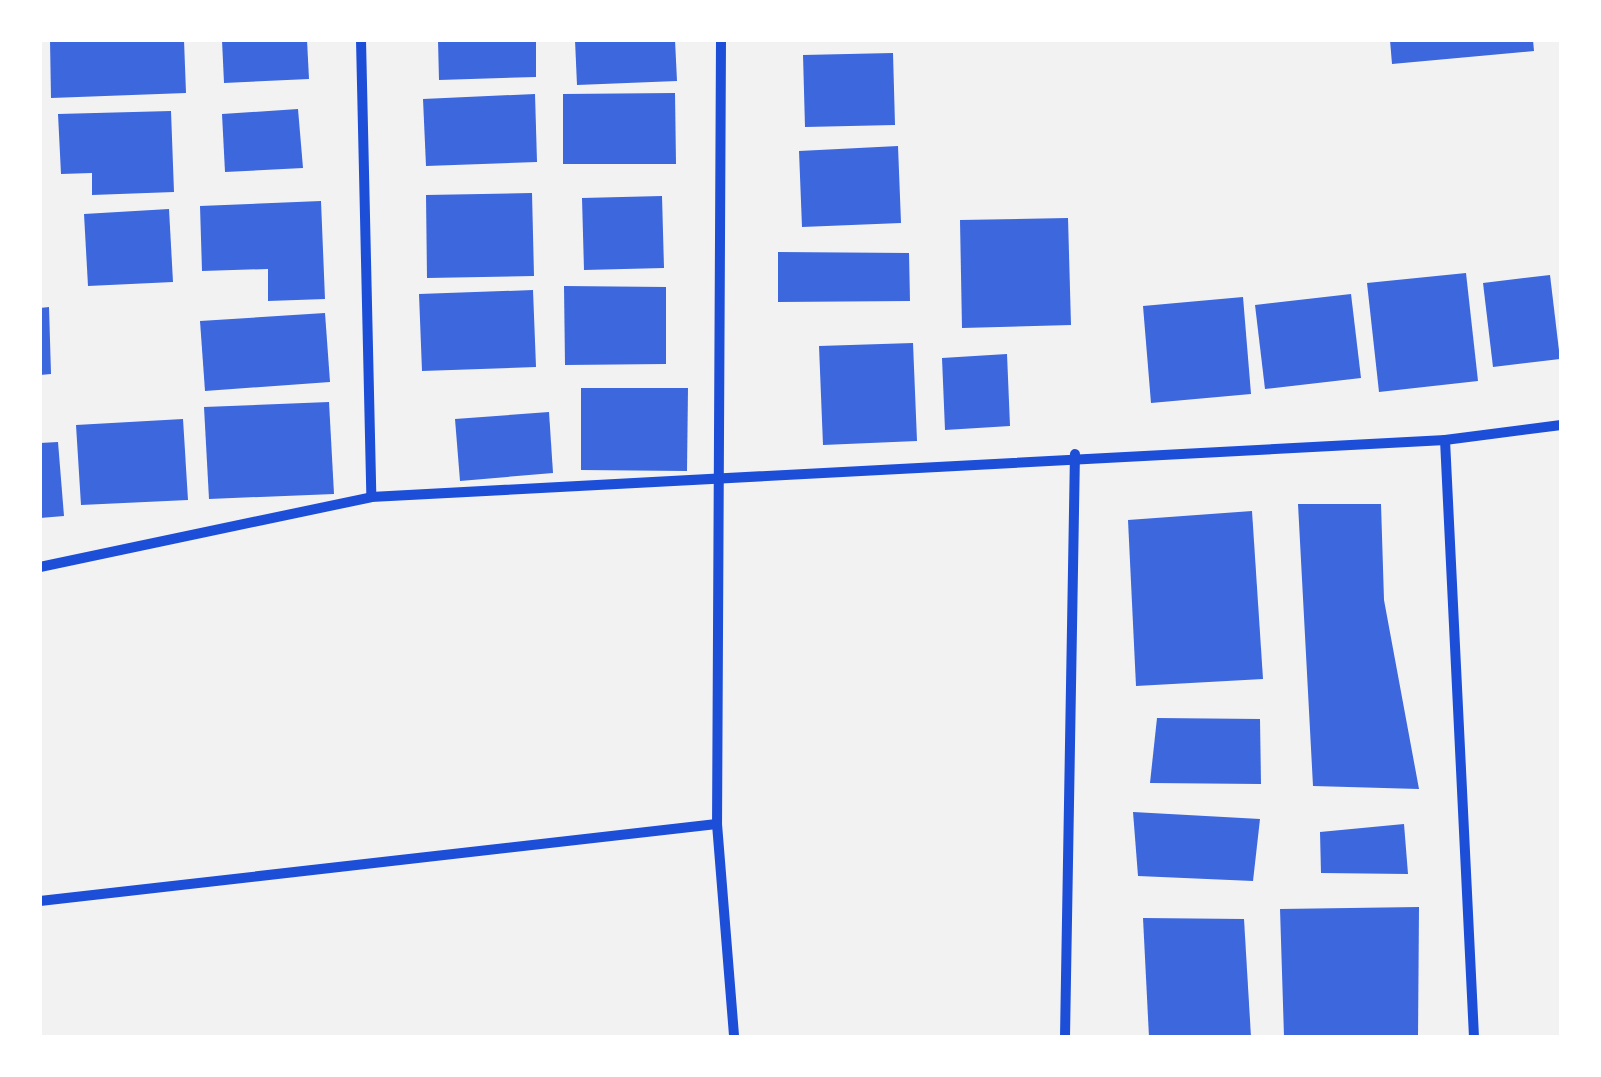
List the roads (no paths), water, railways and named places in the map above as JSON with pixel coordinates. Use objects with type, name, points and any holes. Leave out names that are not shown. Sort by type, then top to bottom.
[{"type":"street","points":[[361,40],[371,498]]},
{"type":"street","points":[[720,40],[725,478],[717,824],[734,1037]]},
{"type":"street","points":[[40,567],[371,498],[1074,454],[1446,440],[1561,424]]},
{"type":"street","points":[[1446,440],[1474,1037]]},
{"type":"street","points":[[1065,1037],[1074,454]]},
{"type":"street","points":[[40,901],[717,824]]}]
